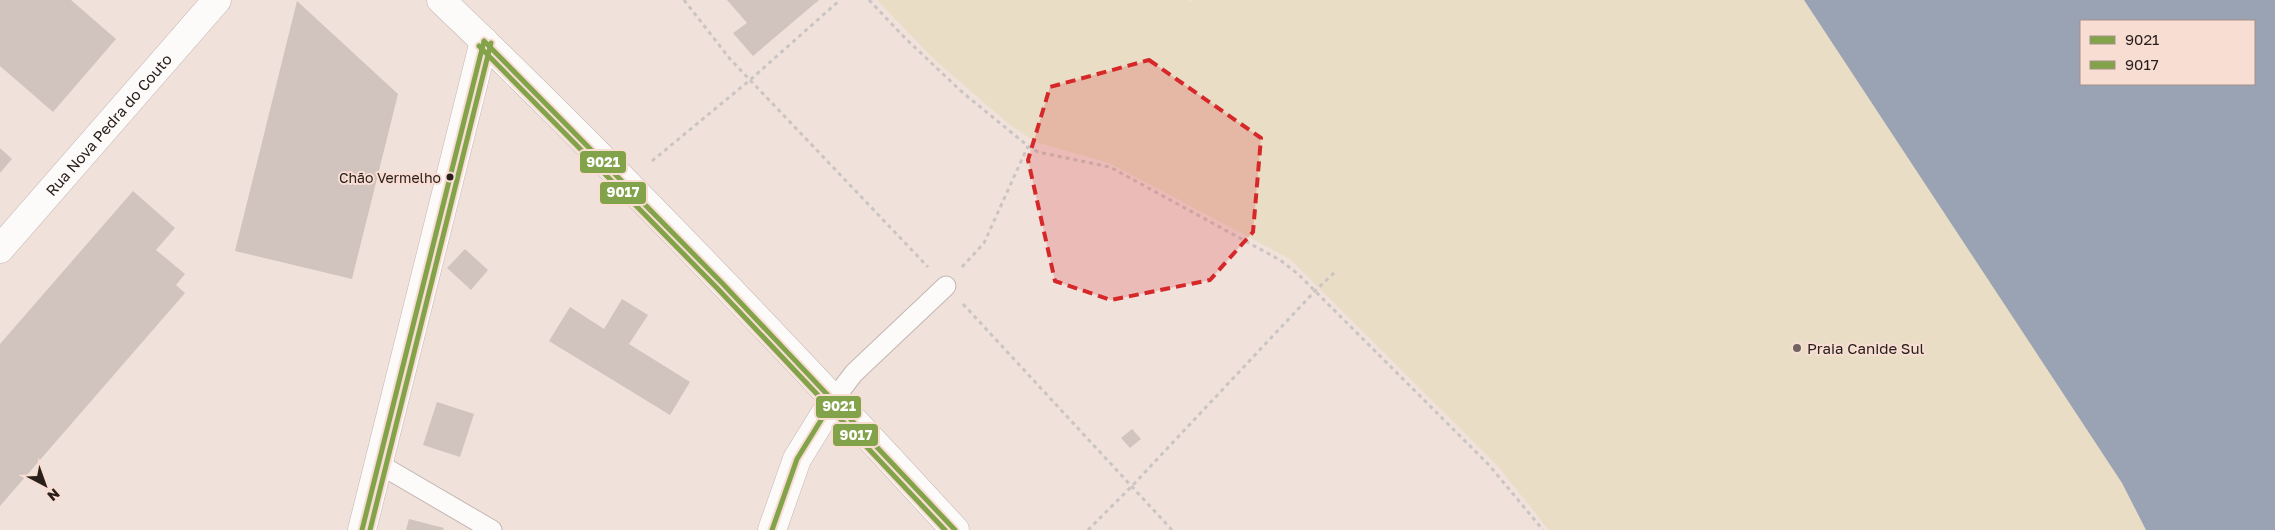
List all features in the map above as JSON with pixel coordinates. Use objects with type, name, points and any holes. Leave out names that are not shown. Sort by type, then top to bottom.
[{"type":"street","name":"Rua Nova Pedra do Couto","points":[[0,249],[217,0]]},
{"type":"street","points":[[441,0],[563,119],[834,399],[955,530]]},
{"type":"street","points":[[362,530],[484,41]]},
{"type":"street","points":[[772,530],[797,459],[834,399]]},
{"type":"lane","points":[[834,399],[854,373],[946,286]]},
{"type":"lane","points":[[379,464],[492,530]]},
{"type":"path","points":[[684,0],[750,80]]},
{"type":"path","points":[[652,161],[750,80],[840,0]]},
{"type":"path","points":[[869,0],[905,38],[962,92],[1028,146],[1038,152],[1110,167],[1280,260],[1298,274],[1490,465],[1542,530]]},
{"type":"path","points":[[946,286],[984,242],[1028,146]]},
{"type":"path","points":[[1088,530],[1132,486],[1315,291],[1336,272]]},
{"type":"path","points":[[1132,486],[1172,530]]},
{"type":"highlighted area","points":[[1149,60],[1261,138],[1253,232],[1210,280],[1111,300],[1055,281],[1028,160],[1050,87]]},
{"type":"sand","name":"Praia Canide Sul","points":[[877,0],[1189,0],[1190,2],[1193,0],[1980,0],[2275,530],[1549,530],[1496,464],[1290,259],[1109,163],[1035,142],[1010,125],[936,61]]},
{"type":"water","points":[[1804,0],[2275,0],[2275,530],[2146,530],[2122,483]]},
{"type":"building","points":[[0,0],[71,0],[116,39],[53,112],[0,66]]},
{"type":"building","points":[[727,0],[819,0],[753,56],[733,33],[747,23]]},
{"type":"building","points":[[297,1],[398,94],[352,279],[235,251]]},
{"type":"building","points":[[0,148],[12,159],[0,173]]},
{"type":"building","points":[[133,191],[175,228],[156,250],[185,274],[176,285],[185,293],[0,506],[0,344]]},
{"type":"building","points":[[465,249],[488,270],[471,290],[447,268]]},
{"type":"building","points":[[622,299],[648,315],[629,344],[690,382],[670,415],[549,341],[570,307],[604,329]]},
{"type":"building","points":[[437,402],[474,414],[460,457],[423,445]]},
{"type":"building","points":[[1132,429],[1141,439],[1130,448],[1121,438]]},
{"type":"building","points":[[409,519],[444,528],[443,530],[406,530]]},
{"type":"transit line","name":"9021","points":[[484,41],[722,283],[955,530]]},
{"type":"transit line","name":"9021","points":[[362,530],[484,41]]},
{"type":"transit line","name":"9017","points":[[370,530],[491,43]]},
{"type":"transit line","name":"9017","points":[[479,46],[717,288],[945,530]]},
{"type":"transit line","name":"9021","points":[[772,530],[797,459],[834,399]]},
{"type":"place","name":"Chão Vermelho","points":[[450,177]]},
{"type":"place","name":"Praia Canide Sul","points":[[1797,348]]}]
